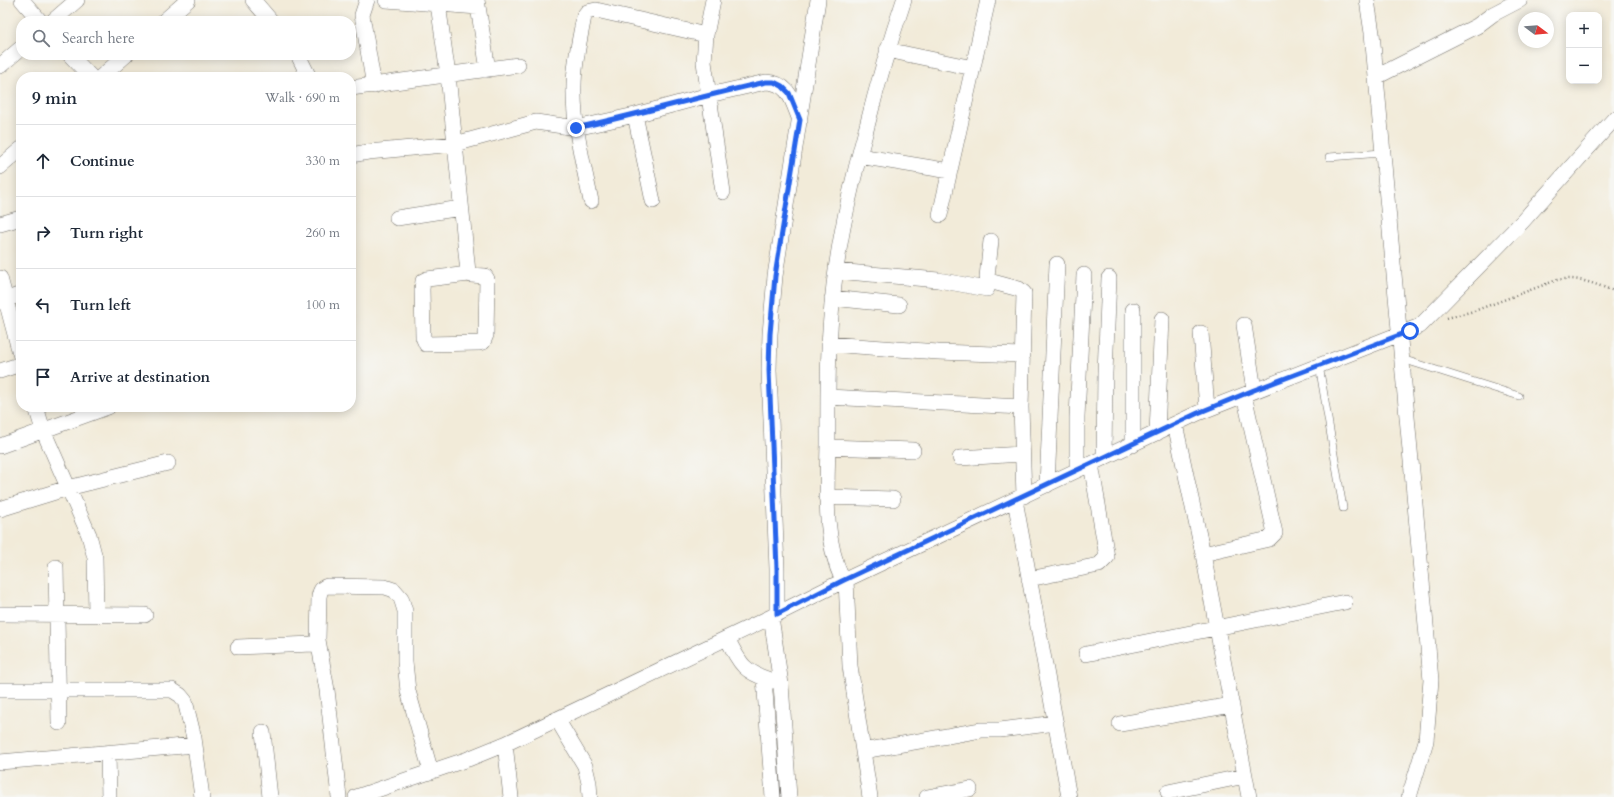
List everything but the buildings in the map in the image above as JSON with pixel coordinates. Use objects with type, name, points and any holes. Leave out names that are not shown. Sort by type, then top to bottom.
[{"type":"street","points":[[22,0],[36,16]]},
{"type":"street","points":[[59,16],[77,0]]},
{"type":"street","points":[[170,16],[188,0]]},
{"type":"street","points":[[253,0],[267,16]]},
{"type":"street","points":[[367,0],[362,15],[374,86]]},
{"type":"street","points":[[386,0],[438,4],[478,3],[488,70]]},
{"type":"street","points":[[713,0],[706,35],[704,62],[723,192]]},
{"type":"street","points":[[789,797],[781,684],[778,613],[769,370],[770,334],[775,276],[818,0]]},
{"type":"street","points":[[870,797],[850,666],[844,581],[838,573],[831,544],[826,497],[830,344],[832,298],[844,217],[887,50],[904,0]]},
{"type":"street","points":[[940,215],[988,0]]},
{"type":"street","points":[[1367,0],[1372,33],[1431,680],[1426,741],[1409,797]]},
{"type":"street","points":[[1376,77],[1477,26],[1493,14],[1520,0]]},
{"type":"street","points":[[438,4],[448,75],[454,144],[469,274]]},
{"type":"street","points":[[591,202],[576,128],[574,86],[575,63],[584,16],[587,12],[596,10],[706,35]]},
{"type":"street","points":[[887,50],[973,68]]},
{"type":"street","points":[[0,66],[16,52]]},
{"type":"street","points":[[75,60],[85,72]]},
{"type":"street","points":[[107,72],[121,60]]},
{"type":"street","points":[[300,60],[306,72]]},
{"type":"street","points":[[356,88],[518,65]]},
{"type":"street","points":[[356,152],[454,144],[536,122],[576,128],[635,115],[709,95],[766,82],[774,82],[782,86],[789,93],[800,120]]},
{"type":"street","points":[[635,115],[653,201]]},
{"type":"street","points":[[356,797],[468,759],[505,744],[1175,424],[1249,392],[1420,326],[1522,222],[1614,119]]},
{"type":"street","points":[[0,167],[16,153]]},
{"type":"street","points":[[859,156],[950,171]]},
{"type":"street","points":[[398,218],[461,208]]},
{"type":"street","points":[[0,224],[16,219]]},
{"type":"street","points":[[991,241],[987,277],[989,281],[1019,289],[1024,293],[1019,498],[1029,579],[1069,797]]},
{"type":"street","points":[[1047,485],[1057,264]]},
{"type":"street","points":[[836,271],[938,280],[987,289]]},
{"type":"street","points":[[469,274],[482,275],[487,279],[485,339],[479,343],[426,344],[423,337],[423,281],[427,279],[469,274]]},
{"type":"street","points":[[1029,579],[1099,565],[1107,557],[1090,464],[1077,416],[1084,274]]},
{"type":"street","points":[[0,278],[3,301],[16,341]]},
{"type":"street","points":[[1090,464],[1104,373],[1110,278]]},
{"type":"street","points":[[3,301],[16,296]]},
{"type":"street","points":[[832,298],[899,305]]},
{"type":"street","points":[[1133,310],[1133,444]]},
{"type":"street","points":[[1157,433],[1162,319]]},
{"type":"street","points":[[1203,554],[1269,539],[1275,533],[1249,392],[1244,325]]},
{"type":"street","points":[[1201,333],[1207,410]]},
{"type":"street","points":[[830,344],[938,352],[1023,355]]},
{"type":"street","points":[[0,371],[16,366]]},
{"type":"street","points":[[828,397],[1021,407]]},
{"type":"street","points":[[37,412],[42,430],[89,535],[95,558],[96,614]]},
{"type":"street","points":[[0,446],[94,412]]},
{"type":"street","points":[[1175,424],[1203,554],[1249,797]]},
{"type":"street","points":[[828,447],[912,450]]},
{"type":"street","points":[[960,458],[1021,454]]},
{"type":"street","points":[[0,510],[68,488],[168,463]]},
{"type":"street","points":[[826,497],[893,499]]},
{"type":"street","points":[[56,567],[59,723]]},
{"type":"street","points":[[339,797],[327,690],[318,640],[319,597],[320,591],[323,587],[385,587],[394,590],[401,598],[405,611],[405,662],[408,691],[431,772]]},
{"type":"street","points":[[1086,654],[1345,602]]},
{"type":"street","points":[[0,614],[145,615]]},
{"type":"street","points":[[727,638],[737,658],[744,667],[754,675],[781,684]]},
{"type":"street","points":[[238,647],[311,645],[318,640]]},
{"type":"street","points":[[764,678],[773,797]]},
{"type":"street","points":[[0,690],[172,690],[180,695],[184,701],[195,745],[202,797]]},
{"type":"street","points":[[1120,724],[1232,705]]},
{"type":"street","points":[[557,719],[584,766],[589,783],[590,797]]},
{"type":"street","points":[[863,751],[981,730],[1000,730],[1056,723]]},
{"type":"street","points":[[263,732],[270,797]]},
{"type":"street","points":[[505,744],[511,797]]},
{"type":"street","points":[[0,762],[195,745]]},
{"type":"street","points":[[108,753],[109,797]]},
{"type":"street","points":[[1168,792],[1245,776]]},
{"type":"street","points":[[927,797],[970,789]]},
{"type":"lane","points":[[1329,157],[1382,153]]},
{"type":"lane","points":[[1402,359],[1519,396]]},
{"type":"lane","points":[[1319,366],[1343,508]]},
{"type":"path","points":[[1420,326],[1474,311],[1557,280],[1568,278],[1581,279],[1614,291]]},
{"type":"route","points":[[576,128],[635,115],[709,95],[766,82],[774,82],[782,86],[789,93],[800,120],[789,181],[775,276],[770,334],[769,370],[777,569],[777,614],[842,581],[1198,413],[1254,390],[1410,331]]}]
